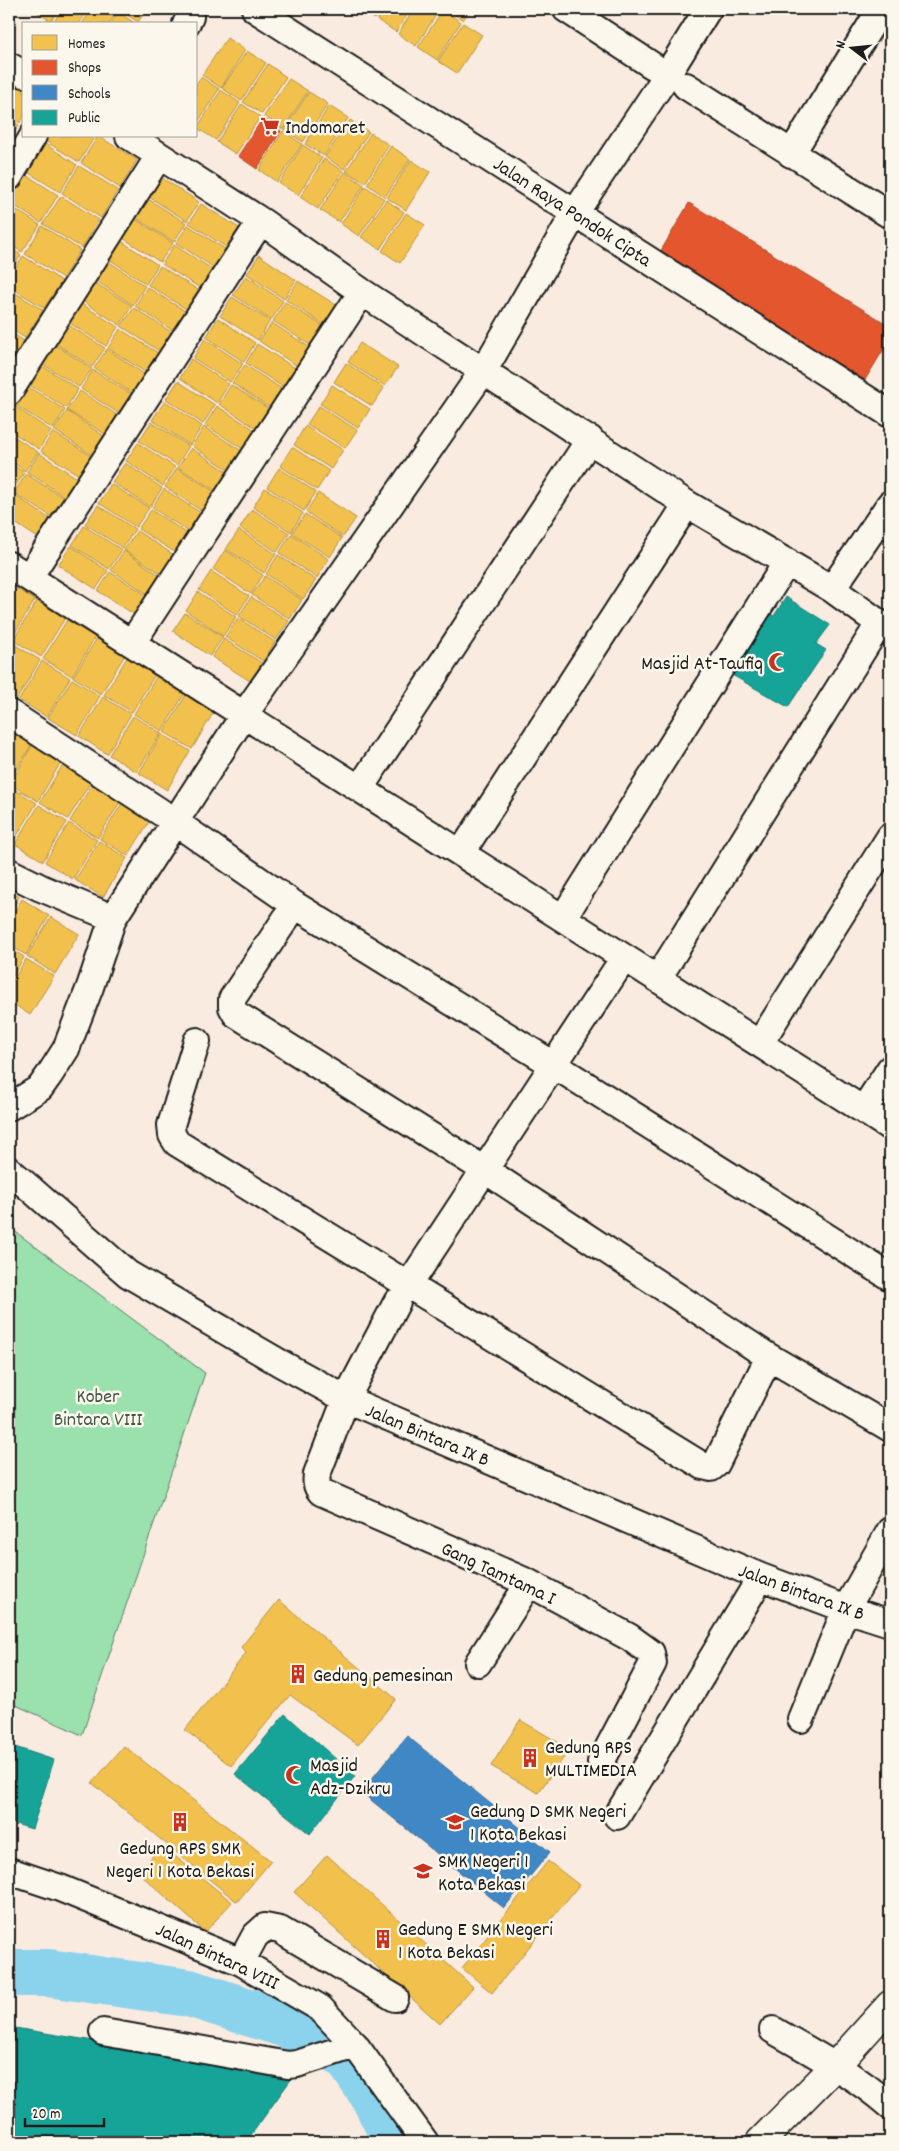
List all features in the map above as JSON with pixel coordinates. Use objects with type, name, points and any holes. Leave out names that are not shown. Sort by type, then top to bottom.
[{"type":"main road","points":[[760,2142],[835,2066],[890,2005]]},
{"type":"street","name":"Jalan Raya Pondok Cipta","points":[[255,9],[890,414]]},
{"type":"street","points":[[566,9],[653,66]]},
{"type":"street","points":[[9,1107],[40,1088],[66,1049],[113,918],[244,715],[484,370],[575,213],[667,75],[708,9]]},
{"type":"street","points":[[791,154],[881,9]]},
{"type":"street","points":[[9,66],[22,73]]},
{"type":"street","points":[[686,86],[890,215]]},
{"type":"street","points":[[9,177],[32,138]]},
{"type":"street","points":[[132,138],[261,222],[362,292],[687,504],[832,589],[884,628],[658,978]]},
{"type":"street","points":[[9,392],[159,156]]},
{"type":"street","points":[[261,222],[19,571],[890,1127]]},
{"type":"street","points":[[132,642],[362,292]]},
{"type":"street","points":[[360,788],[590,439]]},
{"type":"street","points":[[461,853],[687,504]]},
{"type":"street","points":[[832,589],[890,504]]},
{"type":"street","points":[[564,918],[787,562]]},
{"type":"street","points":[[9,713],[160,811],[295,905],[554,1064],[890,1277]]},
{"type":"street","points":[[760,1043],[890,838]]},
{"type":"street","points":[[9,872],[41,888],[113,918]]},
{"type":"street","points":[[295,905],[232,999],[232,1007],[236,1014],[485,1170],[769,1357],[890,1428]]},
{"type":"street","name":"Gang Tamtama I","points":[[600,1762],[653,1663],[652,1653],[629,1637],[529,1583],[321,1492],[316,1481],[346,1399],[403,1294],[624,958]]},
{"type":"street","points":[[197,1042],[171,1124],[172,1135],[177,1143],[403,1294],[703,1466],[710,1468],[716,1464],[769,1357]]},
{"type":"street","points":[[864,1109],[890,1069]]},
{"type":"street","name":"Jalan Bintara IX B","points":[[9,1170],[128,1274],[346,1399],[761,1578],[846,1609],[890,1622]]},
{"type":"street","points":[[800,1718],[846,1609],[890,1531]]},
{"type":"street","points":[[617,1816],[761,1578]]},
{"type":"street","points":[[478,1663],[529,1583]]},
{"type":"street","name":"Jalan Bintara VIII","points":[[9,1871],[60,1888],[241,1962],[320,2008],[338,2051],[425,2142]]},
{"type":"street","points":[[241,1962],[255,1936],[265,1927],[272,1927],[395,1998]]},
{"type":"street","points":[[773,2030],[835,2066],[877,2094],[890,2106]]},
{"type":"street","points":[[104,2032],[280,2064],[297,2064],[338,2051]]},
{"type":"green space","name":"Kober Bintara VIII","points":[[9,1227],[205,1373],[82,1735],[9,1702]]},
{"type":"building: Homes","points":[[32,9],[59,9],[51,21]]},
{"type":"building: Homes","points":[[62,9],[89,9],[80,22],[54,22]]},
{"type":"building: Homes","points":[[92,9],[114,9],[117,11],[110,22],[83,22]]},
{"type":"building: Homes","points":[[121,9],[147,9],[138,22]]},
{"type":"building: Homes","points":[[360,9],[382,9],[375,19]]},
{"type":"building: Homes","points":[[384,9],[411,9],[396,32],[377,20]]},
{"type":"building: Homes","points":[[414,9],[440,9],[416,46],[398,34]]},
{"type":"building: Homes","points":[[446,9],[470,9],[463,20]]},
{"type":"building: Homes","points":[[443,10],[461,22],[437,60],[418,47]]},
{"type":"building: Homes","points":[[118,12],[133,22],[112,22]]},
{"type":"building: Homes","points":[[463,23],[482,35],[457,73],[438,61]]},
{"type":"building: Homes","points":[[227,38],[245,50],[221,88],[202,75]]},
{"type":"building: Homes","points":[[247,51],[266,63],[241,101],[222,88]]},
{"type":"building: Homes","points":[[268,64],[286,77],[262,114],[243,102]]},
{"type":"building: Homes","points":[[9,77],[22,85],[22,120],[20,123],[9,115]]},
{"type":"building: Homes","points":[[201,77],[219,89],[198,122],[198,81]]},
{"type":"building: Homes","points":[[289,79],[308,91],[283,129],[264,116]]},
{"type":"building: Homes","points":[[221,90],[240,103],[216,140],[198,129]]},
{"type":"building: Homes","points":[[309,92],[328,104],[303,142],[284,130]]},
{"type":"building: Homes","points":[[242,104],[260,117],[236,154],[217,142]]},
{"type":"building: Homes","points":[[329,106],[348,118],[324,156],[305,144]]},
{"type":"building: Homes","points":[[9,119],[19,125],[9,141]]},
{"type":"building: Homes","points":[[350,120],[369,132],[344,169],[325,157]]},
{"type":"building: Homes","points":[[283,131],[302,144],[277,182],[259,170]]},
{"type":"building: Homes","points":[[371,133],[389,145],[365,183],[346,171]]},
{"type":"building: Homes","points":[[40,138],[94,138],[79,162]]},
{"type":"building: Homes","points":[[97,138],[101,138],[137,160],[120,188],[81,163]]},
{"type":"building: Homes","points":[[39,140],[77,165],[60,192],[21,168]]},
{"type":"building: Homes","points":[[303,145],[322,158],[298,195],[279,183]]},
{"type":"building: Homes","points":[[391,146],[410,159],[385,197],[367,184]]},
{"type":"building: Homes","points":[[324,159],[343,171],[318,209],[300,197]]},
{"type":"building: Homes","points":[[411,160],[430,172],[406,210],[387,198]]},
{"type":"building: Homes","points":[[79,166],[118,190],[101,218],[62,193]]},
{"type":"building: Homes","points":[[20,171],[58,195],[41,223],[9,202],[9,188]]},
{"type":"building: Homes","points":[[345,172],[364,185],[339,222],[320,210]]},
{"type":"building: Homes","points":[[162,178],[199,202],[187,221],[149,197]]},
{"type":"building: Homes","points":[[365,186],[384,199],[359,236],[341,224]]},
{"type":"building: Homes","points":[[61,196],[99,220],[82,248],[43,224]]},
{"type":"building: Homes","points":[[148,199],[186,223],[174,242],[136,218]]},
{"type":"building: Homes","points":[[386,200],[404,212],[380,249],[361,237]]},
{"type":"building: Homes","points":[[201,204],[239,228],[226,247],[189,223]]},
{"type":"building: Homes","points":[[9,205],[40,225],[22,252],[9,244]]},
{"type":"building: Homes","points":[[406,213],[425,225],[400,263],[382,251]]},
{"type":"building: Homes","points":[[135,219],[173,243],[160,262],[123,238]]},
{"type":"building: Homes","points":[[188,225],[225,249],[213,267],[176,243]]},
{"type":"building: Homes","points":[[42,226],[80,250],[63,278],[25,254]]},
{"type":"building: Homes","points":[[121,241],[158,265],[146,284],[109,259]]},
{"type":"building: Homes","points":[[174,245],[212,269],[200,288],[162,264]]},
{"type":"building: Homes","points":[[9,247],[21,255],[9,274]]},
{"type":"building: Homes","points":[[259,255],[296,280],[284,299],[247,274]]},
{"type":"building: Homes","points":[[23,256],[62,281],[44,308],[9,286],[9,278]]},
{"type":"building: Homes","points":[[108,261],[145,286],[133,305],[95,280]]},
{"type":"building: Homes","points":[[160,266],[198,290],[186,309],[148,285]]},
{"type":"building: Homes","points":[[246,276],[283,301],[271,320],[233,295]]},
{"type":"building: Homes","points":[[298,281],[336,305],[324,325],[286,300]]},
{"type":"building: Homes","points":[[94,282],[132,306],[120,325],[82,301]]},
{"type":"building: Homes","points":[[147,287],[185,311],[172,330],[135,306]]},
{"type":"building: Homes","points":[[9,289],[43,310],[25,338],[9,328]]},
{"type":"building: Homes","points":[[232,297],[270,321],[258,340],[220,316]]},
{"type":"building: Homes","points":[[285,302],[323,326],[310,345],[273,321]]},
{"type":"building: Homes","points":[[80,303],[118,327],[106,346],[68,322]]},
{"type":"building: Homes","points":[[134,308],[171,332],[159,351],[121,326]]},
{"type":"building: Homes","points":[[218,318],[255,343],[244,362],[206,337]]},
{"type":"building: Homes","points":[[272,323],[309,347],[297,366],[259,341]]},
{"type":"building: Homes","points":[[67,324],[105,348],[92,367],[55,343]]},
{"type":"building: Homes","points":[[120,329],[158,353],[145,372],[108,348]]},
{"type":"building: Homes","points":[[9,331],[24,341],[9,365]]},
{"type":"building: Homes","points":[[205,339],[243,364],[230,382],[193,358]]},
{"type":"building: Homes","points":[[360,343],[398,367],[385,386],[348,362]]},
{"type":"building: Homes","points":[[54,344],[92,369],[79,387],[41,363]]},
{"type":"building: Homes","points":[[257,344],[295,368],[283,387],[246,363]]},
{"type":"building: Homes","points":[[107,349],[144,374],[132,393],[94,368]]},
{"type":"building: Homes","points":[[191,359],[229,384],[217,403],[180,378]]},
{"type":"building: Homes","points":[[346,363],[384,388],[372,406],[334,382]]},
{"type":"building: Homes","points":[[41,365],[78,389],[66,408],[28,384]]},
{"type":"building: Homes","points":[[245,365],[282,389],[270,408],[232,383]]},
{"type":"building: Homes","points":[[93,370],[131,394],[118,413],[81,389]]},
{"type":"building: Homes","points":[[178,381],[215,405],[203,424],[166,399]]},
{"type":"building: Homes","points":[[231,385],[269,409],[256,428],[219,404]]},
{"type":"building: Homes","points":[[332,385],[370,409],[358,428],[320,404]]},
{"type":"building: Homes","points":[[27,386],[65,410],[53,429],[15,405]]},
{"type":"building: Homes","points":[[80,391],[117,415],[105,434],[67,410]]},
{"type":"building: Homes","points":[[165,401],[202,426],[190,445],[152,420]]},
{"type":"building: Homes","points":[[14,406],[51,431],[39,449],[9,430],[9,414]]},
{"type":"building: Homes","points":[[217,406],[255,430],[243,449],[205,425]]},
{"type":"building: Homes","points":[[319,406],[357,430],[345,448],[307,424]]},
{"type":"building: Homes","points":[[67,411],[104,436],[92,455],[54,430]]},
{"type":"building: Homes","points":[[151,422],[189,446],[177,465],[139,441]]},
{"type":"building: Homes","points":[[305,426],[343,450],[331,469],[294,445]]},
{"type":"building: Homes","points":[[204,427],[242,451],[229,470],[192,446]]},
{"type":"building: Homes","points":[[53,432],[91,456],[79,475],[41,451]]},
{"type":"building: Homes","points":[[9,433],[38,452],[25,471],[9,460]]},
{"type":"building: Homes","points":[[138,443],[175,467],[163,486],[126,461]]},
{"type":"building: Homes","points":[[292,447],[329,471],[317,490],[280,466]]},
{"type":"building: Homes","points":[[191,448],[228,472],[216,491],[178,467]]},
{"type":"building: Homes","points":[[39,453],[77,478],[65,497],[27,472]]},
{"type":"building: Homes","points":[[9,462],[24,473],[12,491],[9,489]]},
{"type":"building: Homes","points":[[125,463],[162,488],[150,507],[112,482]]},
{"type":"building: Homes","points":[[177,468],[215,492],[202,511],[165,487]]},
{"type":"building: Homes","points":[[279,468],[316,492],[304,511],[267,487]]},
{"type":"building: Homes","points":[[26,474],[64,498],[52,517],[14,493]]},
{"type":"building: Homes","points":[[111,484],[149,508],[136,527],[99,503]]},
{"type":"building: Homes","points":[[265,488],[303,513],[291,532],[253,507]]},
{"type":"building: Homes","points":[[164,489],[201,513],[189,532],[152,508]]},
{"type":"building: Homes","points":[[318,493],[356,518],[343,537],[306,512]]},
{"type":"building: Homes","points":[[13,494],[50,519],[38,538],[9,519],[9,501]]},
{"type":"building: Homes","points":[[98,505],[135,529],[123,548],[85,524]]},
{"type":"building: Homes","points":[[252,509],[289,533],[277,552],[240,528]]},
{"type":"building: Homes","points":[[151,510],[188,534],[176,553],[138,529]]},
{"type":"building: Homes","points":[[305,514],[342,538],[330,557],[292,533]]},
{"type":"building: Homes","points":[[84,526],[122,550],[109,569],[72,545]]},
{"type":"building: Homes","points":[[239,530],[276,554],[264,573],[226,549]]},
{"type":"building: Homes","points":[[137,531],[174,555],[162,574],[124,550]]},
{"type":"building: Homes","points":[[291,534],[329,559],[317,578],[279,553]]},
{"type":"building: Homes","points":[[71,546],[108,571],[96,589],[58,565]]},
{"type":"building: Homes","points":[[225,550],[263,575],[251,594],[213,569]]},
{"type":"building: Homes","points":[[124,551],[161,576],[149,595],[111,570]]},
{"type":"building: Homes","points":[[278,555],[316,580],[303,599],[266,574]]},
{"type":"building: Homes","points":[[211,571],[249,596],[237,615],[199,590]]},
{"type":"building: Homes","points":[[110,572],[148,596],[135,615],[98,591]]},
{"type":"building: Homes","points":[[265,576],[302,600],[290,619],[252,595]]},
{"type":"building: Homes","points":[[9,584],[35,600],[11,639],[9,638]]},
{"type":"building: Homes","points":[[198,592],[236,617],[223,636],[186,611]]},
{"type":"building: Homes","points":[[251,597],[289,621],[276,640],[239,616]]},
{"type":"building: Homes","points":[[37,601],[65,618],[41,657],[13,640]]},
{"type":"building: Homes","points":[[185,613],[223,637],[210,656],[173,631]]},
{"type":"building: Homes","points":[[238,618],[275,642],[263,661],[225,637]]},
{"type":"building: Homes","points":[[67,620],[95,637],[72,676],[43,659]]},
{"type":"building: Homes","points":[[97,638],[125,655],[101,694],[73,677]]},
{"type":"building: Homes","points":[[224,639],[262,663],[250,681],[212,657]]},
{"type":"building: Homes","points":[[12,643],[40,660],[17,699],[9,694],[9,648]]},
{"type":"building: Homes","points":[[128,656],[156,673],[132,712],[104,695]]},
{"type":"building: Homes","points":[[42,661],[70,678],[47,717],[19,700]]},
{"type":"building: Homes","points":[[158,674],[186,691],[162,731],[134,714]]},
{"type":"building: Homes","points":[[72,679],[100,696],[77,735],[48,718]]},
{"type":"building: Homes","points":[[187,693],[215,710],[192,749],[164,732]]},
{"type":"building: Homes","points":[[103,697],[131,714],[107,754],[79,736]]},
{"type":"building: Homes","points":[[133,716],[161,733],[137,772],[109,755]]},
{"type":"building: Homes","points":[[9,729],[32,744],[9,781]]},
{"type":"building: Homes","points":[[162,734],[190,751],[167,790],[139,773]]},
{"type":"building: Homes","points":[[33,744],[61,762],[38,801],[10,784]]},
{"type":"building: Homes","points":[[64,763],[92,780],[68,819],[40,802]]},
{"type":"building: Homes","points":[[94,781],[122,799],[98,838],[70,821]]},
{"type":"building: Homes","points":[[9,786],[37,803],[13,842],[9,840]]},
{"type":"building: Homes","points":[[124,800],[152,817],[128,856],[100,839]]},
{"type":"building: Homes","points":[[39,805],[67,822],[43,861],[15,844]]},
{"type":"building: Homes","points":[[69,823],[97,840],[73,879],[45,862]]},
{"type":"building: Homes","points":[[99,841],[127,858],[103,897],[75,880]]},
{"type":"building: Homes","points":[[9,891],[19,897],[9,915]]},
{"type":"building: Homes","points":[[22,899],[49,916],[26,955],[9,945],[9,920]]},
{"type":"building: Homes","points":[[51,917],[79,934],[55,974],[27,956]]},
{"type":"building: Homes","points":[[9,948],[24,957],[9,983]]},
{"type":"building: Homes","points":[[26,959],[54,976],[30,1015],[9,1001],[9,987]]},
{"type":"building: Homes","name":"Gedung pemesinan","points":[[279,1600],[396,1699],[358,1745],[290,1695],[231,1766],[185,1730],[246,1653],[241,1647]]},
{"type":"building: Homes","name":"Gedung RPS MULTIMEDIA","points":[[520,1720],[570,1749],[538,1793],[491,1766]]},
{"type":"building: Homes","name":"Gedung RPS SMK Negeri 1 Kota Bekasi","points":[[124,1746],[271,1861],[237,1902],[92,1783]]},
{"type":"building: Homes","points":[[161,1845],[232,1902],[205,1932],[139,1873]]},
{"type":"building: Homes","name":"Gedung E SMK Negeri 1 Kota Bekasi","points":[[327,1855],[473,1987],[440,2024],[294,1892]]},
{"type":"building: Homes","points":[[548,1861],[579,1885],[492,1993],[462,1968]]},
{"type":"building: Shops","points":[[263,118],[281,131],[257,169],[238,156]]},
{"type":"building: Shops","points":[[689,203],[890,326],[890,339],[865,380],[659,254]]},
{"type":"building: Schools","name":"Gedung D SMK Negeri 1 Kota Bekasi","points":[[407,1736],[550,1852],[504,1908],[361,1792]]},
{"type":"building: Public","name":"Masjid At-Taufiq","points":[[786,597],[830,625],[816,644],[826,650],[788,707],[732,675],[767,613],[774,616]]},
{"type":"building: Public","name":"Masjid Adz-Dzikru","points":[[285,1714],[355,1776],[310,1834],[235,1774]]},
{"type":"building: Public","points":[[9,1745],[54,1760],[32,1829],[9,1822]]},
{"type":"building: Public","points":[[9,2027],[209,2060],[292,2078],[246,2142],[9,2142]]},
{"type":"waterway","points":[[9,1973],[48,1973],[189,1993],[286,2024],[347,2056],[373,2094],[397,2142]]},
{"type":"place","name":"Indomaret","points":[[270,126]]},
{"type":"place","name":"Masjid At-Taufiq","points":[[778,662]]},
{"type":"place","name":"Gedung pemesinan","points":[[298,1674]]},
{"type":"place","name":"Gedung RPS MULTIMEDIA","points":[[530,1758]]},
{"type":"place","name":"Masjid Adz-Dzikru","points":[[295,1775]]},
{"type":"place","name":"Gedung RPS SMK Negeri 1 Kota Bekasi","points":[[180,1822]]},
{"type":"place","name":"Gedung D SMK Negeri 1 Kota Bekasi","points":[[455,1822]]},
{"type":"place","name":"SMK Negeri 1 Kota Bekasi","points":[[423,1871]]},
{"type":"place","name":"Gedung E SMK Negeri 1 Kota Bekasi","points":[[383,1939]]}]
